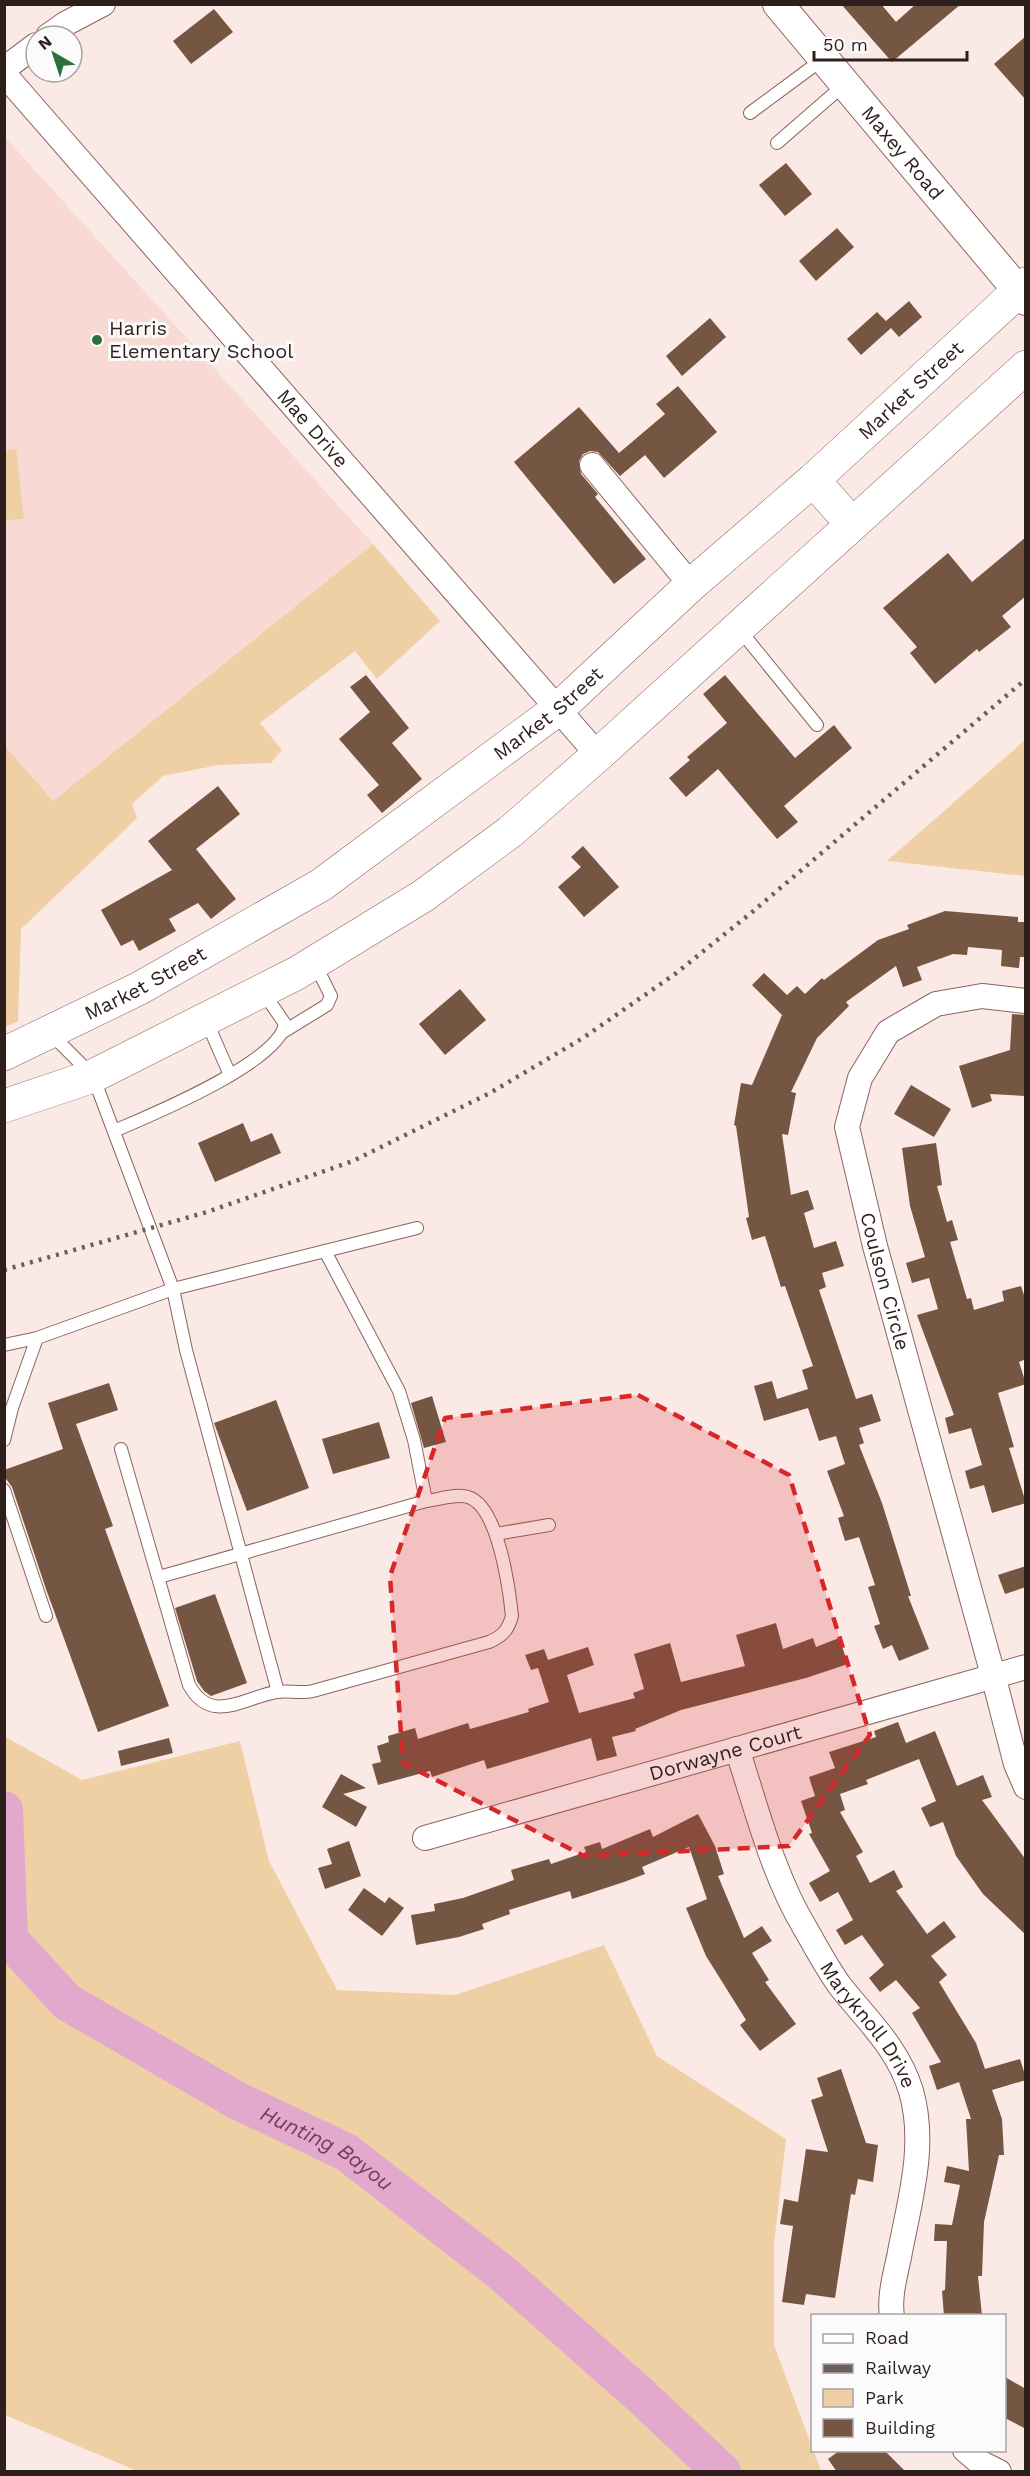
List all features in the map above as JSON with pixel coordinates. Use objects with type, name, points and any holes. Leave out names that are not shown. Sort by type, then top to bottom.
[{"type":"main road","name":"Market Street","points":[[4,1054],[140,988],[321,885],[558,709],[692,585],[1023,292]]},
{"type":"main road","points":[[4,1106],[93,1076],[314,962],[423,896],[510,832],[598,755],[1026,367]]},
{"type":"main road","points":[[813,480],[852,524]]},
{"type":"street","points":[[65,24],[104,4]]},
{"type":"street","name":"Maxey Road","points":[[778,4],[1023,292]]},
{"type":"street","points":[[4,69],[24,54]]},
{"type":"street","name":"Mae Drive","points":[[4,74],[598,755]]},
{"type":"street","points":[[592,465],[692,585]]},
{"type":"street","name":"Coulson Circle","points":[[1026,1000],[982,996],[936,1004],[888,1032],[860,1078],[846,1128],[878,1257],[1016,1764],[1026,1787]]},
{"type":"street","name":"Dorwayne Court","points":[[425,1838],[1026,1667]]},
{"type":"street","name":"Maryknoll Drive","points":[[737,1749],[787,1894],[839,1984],[880,2032],[900,2061],[911,2092],[917,2126],[918,2160],[895,2275],[892,2314]]},
{"type":"street","points":[[966,2452],[979,2462],[999,2472]]},
{"type":"lane","points":[[750,113],[823,59]]},
{"type":"lane","points":[[777,143],[845,84]]},
{"type":"lane","points":[[738,628],[817,726]]},
{"type":"lane","points":[[114,1131],[217,1083],[262,1052],[283,1032],[327,1005],[332,996],[314,962]]},
{"type":"lane","points":[[262,990],[285,1024],[283,1032]]},
{"type":"lane","points":[[206,1019],[230,1075]]},
{"type":"lane","points":[[49,1032],[93,1076],[173,1289],[186,1350],[278,1692]]},
{"type":"lane","points":[[4,1345],[37,1338],[173,1289],[417,1228]]},
{"type":"lane","points":[[326,1251],[399,1391],[414,1440],[426,1501]]},
{"type":"lane","points":[[4,1440],[12,1408],[37,1338]]},
{"type":"lane","points":[[122,1449],[189,1685],[195,1696],[207,1705],[217,1707],[278,1692],[296,1694],[313,1691],[501,1637],[508,1629],[512,1616],[496,1534],[479,1503],[466,1496],[426,1501],[159,1577]]},
{"type":"lane","points":[[4,1490],[46,1616]]},
{"type":"lane","points":[[496,1534],[549,1525]]},
{"type":"highlighted area","points":[[638,1395],[789,1475],[870,1735],[789,1846],[584,1856],[403,1763],[390,1576],[445,1418]]},
{"type":"shaded area","name":"Harris Elementary School","points":[[4,136],[373,544],[53,801],[5,746]]},
{"type":"green space","points":[[16,449],[24,519],[5,520],[5,450]]},
{"type":"green space","points":[[373,544],[440,621],[377,679],[355,651],[260,723],[282,750],[271,763],[219,765],[163,776],[132,804],[137,818],[21,929],[18,1021],[5,1027],[5,746],[53,801]]},
{"type":"green space","points":[[1025,740],[1025,876],[887,861]]},
{"type":"green space","points":[[4,1736],[82,1780],[240,1741],[269,1861],[337,1990],[455,1995],[604,1945],[657,2056],[786,2139],[774,2244],[774,2345],[811,2444],[811,2452],[814,2452],[821,2471],[137,2471],[5,2415]]},
{"type":"building","points":[[841,4],[881,4],[896,22],[916,4],[961,4],[892,62]]},
{"type":"building","points":[[214,9],[233,32],[191,64],[173,41]]},
{"type":"building","points":[[1026,36],[1026,100],[994,64]]},
{"type":"building","points":[[786,163],[812,194],[785,216],[759,185]]},
{"type":"building","points":[[837,228],[854,247],[816,281],[799,261]]},
{"type":"building","points":[[909,301],[922,317],[899,337],[891,328],[861,355],[847,339],[877,312],[886,321]]},
{"type":"building","points":[[710,318],[726,337],[682,376],[666,356]]},
{"type":"building","points":[[678,386],[717,432],[664,478],[645,455],[620,476],[598,452],[590,451],[583,454],[579,461],[581,474],[598,494],[595,497],[646,559],[614,584],[514,462],[579,407],[619,453],[665,414],[656,404]]},
{"type":"building","points":[[1026,537],[1026,596],[1002,616],[1011,627],[979,652],[977,649],[935,684],[910,653],[917,647],[883,608],[948,553],[972,582]]},
{"type":"building","points":[[366,675],[409,728],[392,743],[422,779],[382,813],[367,795],[379,785],[339,739],[370,712],[350,687]]},
{"type":"building","points":[[725,675],[795,758],[834,725],[852,748],[784,806],[798,822],[777,839],[718,769],[686,797],[669,778],[690,760],[687,757],[727,723],[703,694]]},
{"type":"building","points":[[218,786],[240,814],[196,849],[236,899],[211,919],[198,903],[169,919],[176,931],[139,951],[133,940],[121,946],[101,910],[172,870],[148,841]]},
{"type":"building","points":[[583,846],[619,887],[584,917],[558,887],[581,867],[571,857]]},
{"type":"building","points":[[945,911],[1018,917],[1018,922],[1026,922],[1026,957],[1020,957],[1019,968],[1001,966],[1002,950],[968,947],[967,955],[953,954],[917,967],[922,980],[903,987],[896,966],[846,1002],[849,1006],[817,1038],[791,1092],[796,1093],[788,1135],[782,1134],[791,1195],[808,1190],[814,1209],[804,1213],[814,1248],[836,1241],[844,1266],[822,1273],[826,1287],[819,1290],[856,1399],[872,1394],[881,1421],[859,1428],[864,1443],[859,1445],[882,1503],[911,1596],[908,1596],[929,1649],[899,1661],[892,1645],[883,1649],[874,1626],[880,1624],[868,1587],[875,1585],[859,1537],[845,1541],[838,1518],[844,1516],[827,1471],[845,1464],[836,1436],[819,1441],[808,1408],[764,1421],[754,1386],[772,1381],[777,1399],[808,1389],[802,1370],[813,1366],[785,1286],[781,1287],[765,1236],[752,1240],[746,1218],[749,1217],[736,1126],[734,1125],[741,1083],[752,1085],[782,1015],[752,985],[764,973],[787,995],[797,986],[805,994],[822,978],[824,980],[878,940],[909,929],[907,925]]},
{"type":"building","points":[[460,989],[486,1020],[445,1055],[419,1024]]},
{"type":"building","points":[[1012,1014],[1026,1015],[1026,1096],[990,1094],[992,1101],[972,1108],[959,1066],[1010,1050]]},
{"type":"building","points":[[911,1085],[951,1109],[934,1137],[894,1114]]},
{"type":"building","points":[[243,1123],[251,1142],[272,1133],[281,1153],[215,1182],[198,1143]]},
{"type":"building","points":[[936,1143],[942,1185],[937,1186],[947,1222],[952,1220],[958,1240],[950,1242],[967,1299],[971,1298],[974,1310],[1004,1301],[1002,1291],[1021,1286],[1026,1301],[1026,1359],[1019,1362],[1026,1384],[998,1393],[1014,1447],[1009,1448],[1026,1503],[992,1513],[984,1485],[970,1489],[965,1471],[982,1465],[971,1428],[949,1434],[945,1418],[954,1415],[917,1315],[938,1309],[929,1278],[912,1283],[906,1263],[925,1257],[910,1206],[902,1148]]},
{"type":"building","points":[[109,1383],[118,1410],[76,1424],[113,1526],[105,1529],[169,1706],[98,1732],[12,1487],[4,1476],[4,1470],[63,1449],[48,1403]]},
{"type":"building","points":[[432,1396],[446,1442],[424,1448],[411,1403]]},
{"type":"building","points":[[276,1400],[309,1488],[247,1511],[214,1423]]},
{"type":"building","points":[[379,1422],[390,1458],[333,1474],[322,1439]]},
{"type":"building","points":[[1026,1566],[1026,1587],[1005,1594],[998,1575]]},
{"type":"building","points":[[215,1594],[247,1683],[211,1696],[197,1681],[175,1608]]},
{"type":"building","points":[[776,1623],[783,1649],[813,1638],[816,1647],[839,1638],[848,1664],[806,1678],[681,1710],[635,1729],[636,1731],[612,1737],[617,1756],[597,1761],[591,1738],[487,1769],[484,1760],[432,1777],[430,1771],[378,1785],[372,1764],[381,1762],[377,1746],[389,1742],[388,1736],[415,1728],[418,1739],[468,1723],[470,1729],[529,1712],[528,1709],[549,1702],[538,1668],[531,1670],[525,1655],[544,1649],[548,1660],[588,1647],[594,1665],[567,1675],[579,1713],[635,1698],[633,1693],[644,1689],[634,1654],[670,1643],[681,1682],[745,1666],[736,1635]]},
{"type":"building","points":[[898,1722],[906,1743],[935,1731],[957,1786],[983,1775],[992,1797],[982,1800],[1026,1860],[1026,1935],[983,1894],[956,1856],[943,1822],[930,1827],[921,1808],[936,1801],[919,1759],[866,1780],[868,1784],[840,1794],[845,1810],[840,1812],[863,1852],[856,1856],[870,1883],[894,1870],[903,1887],[896,1891],[927,1934],[944,1921],[956,1937],[931,1956],[947,1975],[939,1982],[976,2043],[985,2069],[1020,2059],[1026,2078],[1026,2080],[992,2090],[1002,2119],[1004,2155],[999,2155],[984,2222],[982,2276],[978,2276],[982,2314],[944,2314],[942,2291],[945,2290],[947,2241],[934,2241],[935,2224],[952,2225],[960,2185],[944,2182],[947,2166],[969,2171],[966,2119],[971,2119],[959,2082],[937,2090],[929,2066],[941,2062],[912,2013],[920,2008],[896,1980],[880,1992],[869,1978],[884,1965],[862,1935],[845,1945],[836,1930],[853,1920],[838,1892],[820,1902],[809,1883],[830,1871],[809,1834],[812,1833],[801,1801],[815,1796],[809,1777],[835,1768],[829,1752],[876,1737],[874,1731]]},
{"type":"building","points":[[169,1738],[173,1753],[121,1766],[118,1751]]},
{"type":"building","points":[[341,1774],[366,1788],[343,1794],[367,1807],[356,1827],[322,1807]]},
{"type":"building","points":[[698,1814],[715,1846],[724,1874],[718,1876],[744,1938],[762,1926],[772,1941],[752,1953],[769,1980],[765,1982],[796,2024],[760,2051],[740,2025],[746,2020],[706,1956],[686,1908],[707,1899],[689,1847],[642,1867],[645,1874],[624,1882],[572,1899],[570,1891],[509,1910],[510,1914],[482,1924],[484,1929],[459,1937],[416,1945],[411,1915],[435,1911],[434,1904],[463,1898],[514,1880],[511,1870],[549,1859],[551,1864],[586,1852],[584,1847],[600,1842],[602,1849],[650,1829],[653,1837]]},
{"type":"building","points":[[349,1841],[361,1876],[325,1889],[318,1868],[332,1864],[327,1849]]},
{"type":"building","points":[[364,1888],[385,1903],[389,1897],[404,1908],[382,1936],[348,1910]]},
{"type":"building","points":[[841,2069],[866,2143],[878,2145],[873,2182],[858,2179],[855,2195],[851,2194],[835,2298],[806,2294],[804,2305],[782,2302],[793,2226],[780,2224],[784,2199],[798,2202],[806,2149],[828,2152],[811,2100],[823,2096],[817,2078]]},
{"type":"building","points":[[1006,2378],[1026,2389],[1026,2429],[1006,2419]]},
{"type":"building","points":[[838,2452],[886,2452],[906,2472],[837,2472],[828,2459]]},
{"type":"waterway","name":"Hunting Bayou","points":[[4,1810],[9,1939],[67,2002],[238,2101],[346,2152],[502,2273],[639,2394],[722,2472]]},
{"type":"railway","points":[[4,1270],[207,1212],[353,1161],[490,1093],[583,1038],[675,974],[751,913],[1026,679]]},
{"type":"place","name":"Harris Elementary School","points":[[97,340]]}]
